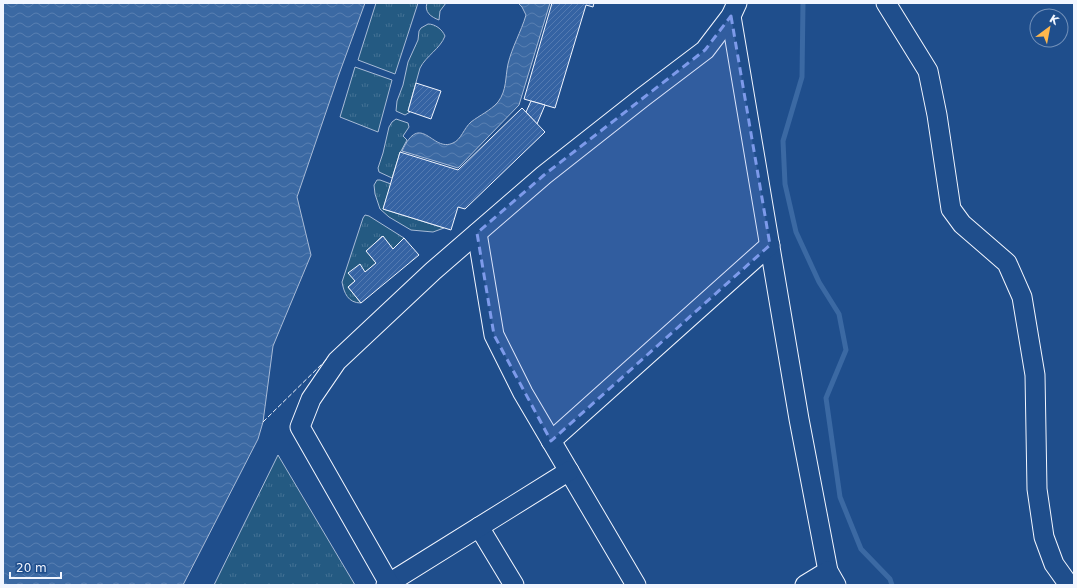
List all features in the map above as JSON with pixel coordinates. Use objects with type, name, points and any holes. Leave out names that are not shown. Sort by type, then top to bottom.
[{"type":"street","points":[[886,3],[928,71],[937,114],[951,209],[962,224],[1007,263],[1022,297],[1035,375],[1037,489],[1044,537],[1054,564],[1069,585]]},
{"type":"street","points":[[569,471],[388,584],[300,426],[311,399],[337,361],[432,271],[544,175],[705,50],[734,10]]},
{"type":"street","points":[[734,10],[770,245],[799,419],[832,578],[805,585]]},
{"type":"street","points":[[476,233],[494,334],[523,393],[636,585]]},
{"type":"street","points":[[552,441],[770,245]]},
{"type":"street","points":[[479,526],[514,585]]},
{"type":"highlighted area","points":[[731,16],[770,245],[551,441],[494,335],[477,233],[544,175],[705,50]]},
{"type":"green space","points":[[376,3],[418,3],[395,74],[358,60]]},
{"type":"green space","points":[[427,3],[446,3],[440,11],[439,20],[427,12]]},
{"type":"green space","points":[[428,24],[438,27],[445,36],[440,45],[420,68],[408,111],[410,112],[405,115],[396,111],[397,101],[403,85],[408,62],[418,40],[419,31]]},
{"type":"green space","points":[[355,67],[392,80],[378,132],[340,117]]},
{"type":"green space","points":[[396,119],[408,123],[409,127],[403,136],[407,140],[400,153],[392,178],[379,172],[378,168],[389,127]]},
{"type":"green space","points":[[377,180],[391,184],[383,209],[444,228],[433,232],[411,230],[389,217],[380,209],[375,194],[374,185]]},
{"type":"green space","points":[[365,215],[404,238],[393,249],[382,236],[367,251],[376,263],[348,287],[361,303],[357,303],[347,297],[342,282]]},
{"type":"green space","points":[[278,455],[355,585],[214,585]]},
{"type":"water","points":[[3,3],[365,3],[297,197],[311,255],[273,346],[263,422],[258,439],[183,585],[3,585]]},
{"type":"water","points":[[518,3],[550,3],[519,105],[458,168],[402,151],[409,139],[415,134],[421,133],[439,143],[446,145],[453,143],[471,122],[498,102],[503,93],[510,58],[526,15]]},
{"type":"building","points":[[552,3],[594,3],[593,7],[586,5],[555,108],[524,99]]},
{"type":"building","points":[[416,83],[441,91],[431,119],[408,111]]},
{"type":"building","points":[[531,101],[545,105],[537,124],[526,112]]},
{"type":"building","points":[[522,108],[545,132],[465,209],[458,207],[451,230],[383,209],[400,152],[458,170]]},
{"type":"building","points":[[383,236],[393,249],[404,238],[419,255],[361,303],[348,287],[355,281],[348,273],[360,264],[365,272],[376,263],[366,251]]},
{"type":"waterway","points":[[803,3],[802,77],[783,141],[785,184],[796,232],[819,282],[839,314],[846,350],[826,398],[840,497],[861,549],[890,579],[892,585]]},
{"type":"fence","points":[[263,422],[327,359]]}]
